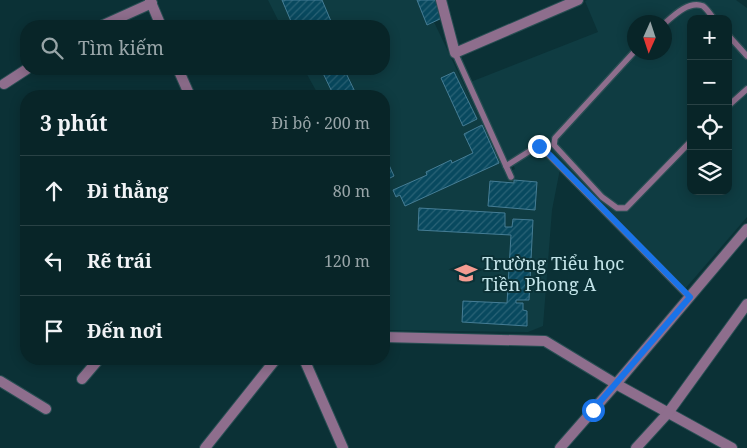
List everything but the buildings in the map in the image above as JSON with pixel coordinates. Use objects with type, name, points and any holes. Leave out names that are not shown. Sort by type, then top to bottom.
[{"type":"street","points":[[441,0],[454,53],[578,0]]},
{"type":"street","points":[[114,20],[151,2],[158,20]]},
{"type":"street","points":[[4,84],[20,73]]},
{"type":"street","points":[[181,75],[187,90]]},
{"type":"street","points":[[560,448],[747,229]]},
{"type":"street","points":[[636,448],[668,413],[747,304]]},
{"type":"street","points":[[390,337],[545,341],[616,384],[732,448]]},
{"type":"street","points":[[82,378],[94,365]]},
{"type":"street","points":[[205,448],[271,365]]},
{"type":"street","points":[[307,365],[343,448]]},
{"type":"street","points":[[0,381],[46,409]]},
{"type":"lane","points":[[672,17],[690,4],[703,6],[711,15]]},
{"type":"lane","points":[[732,39],[747,56]]},
{"type":"lane","points":[[454,53],[511,177]]},
{"type":"lane","points":[[627,60],[554,138],[554,145],[602,197],[612,206],[623,209],[687,145]]},
{"type":"lane","points":[[729,105],[747,89]]},
{"type":"lane","points":[[506,166],[536,147],[541,147],[690,297]]},
{"type":"shaded area","points":[[268,0],[437,0],[442,18],[434,22],[506,173],[515,169],[513,164],[539,147],[560,169],[552,210],[543,326],[528,332],[390,330],[390,90],[316,90],[307,75],[390,75],[390,20],[278,20]]},
{"type":"shaded area","points":[[587,0],[736,0],[747,8],[747,217],[684,290],[541,143],[507,163],[468,83],[598,32],[585,1]]},
{"type":"place","name":"Trường Tiểu học Tiền Phong A","points":[[466,273]]},
{"type":"route","points":[[539,146],[690,297],[593,410]]}]
